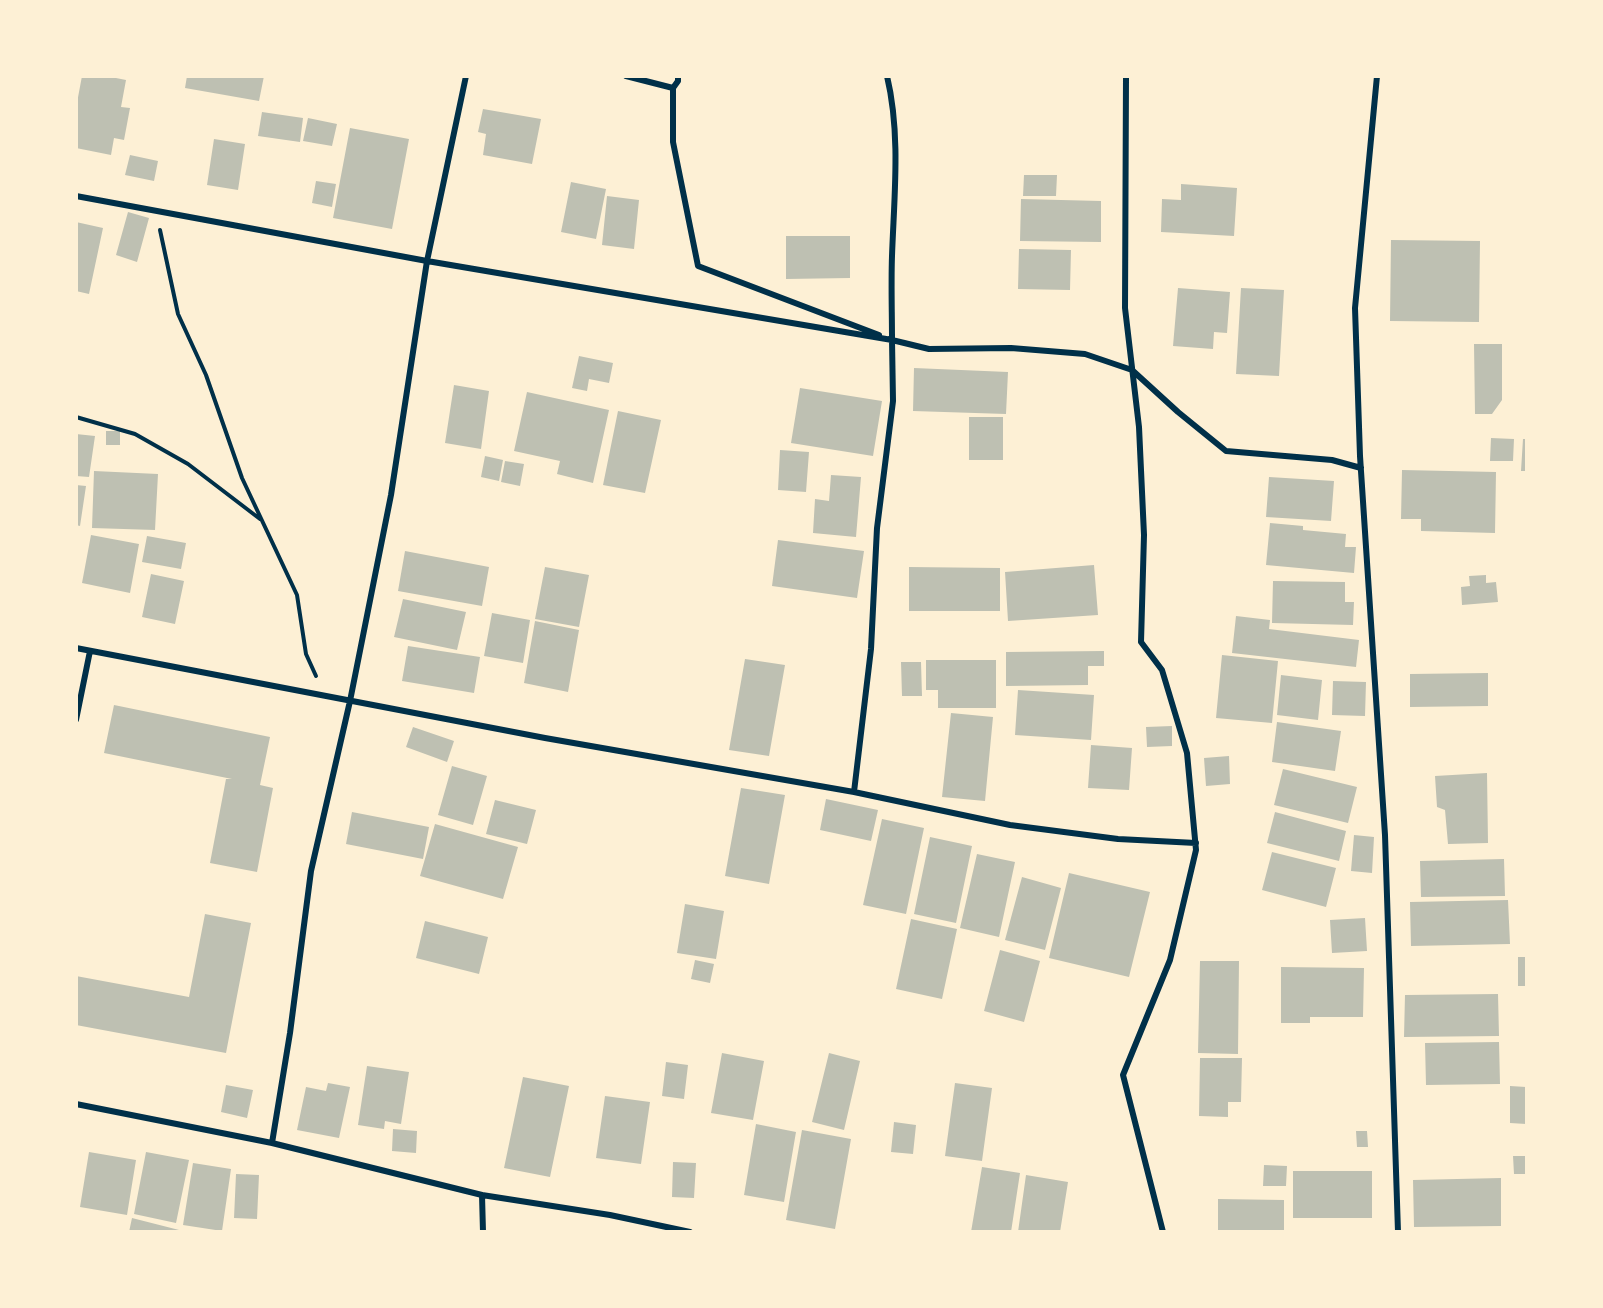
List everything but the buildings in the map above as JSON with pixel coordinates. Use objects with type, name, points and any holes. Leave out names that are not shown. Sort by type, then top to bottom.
[{"type":"street","points":[[272,1143],[290,1033],[311,871],[350,701],[391,495],[428,261],[466,76]]},
{"type":"street","points":[[626,76],[673,88]]},
{"type":"street","points":[[678,76],[678,81],[673,88],[674,142],[698,266],[892,340]]},
{"type":"street","points":[[854,792],[872,649],[877,528],[893,401],[892,261],[896,168],[892,96],[887,76]]},
{"type":"street","points":[[1126,76],[1125,308],[1139,427],[1144,535],[1141,642],[1162,670],[1187,753],[1196,843],[1170,960],[1123,1074],[1163,1232]]},
{"type":"street","points":[[1377,76],[1355,309],[1362,468],[1385,835],[1398,1232]]},
{"type":"street","points":[[76,196],[428,261],[892,340],[929,349],[1011,348],[1085,354],[1132,370],[1226,451],[1332,460],[1362,468]]},
{"type":"street","points":[[76,648],[556,740],[854,792],[1010,825],[1118,839],[1196,843]]},
{"type":"street","points":[[76,720],[90,651]]},
{"type":"street","points":[[76,1104],[272,1143],[482,1196],[610,1215],[690,1232]]},
{"type":"street","points":[[482,1196],[483,1232]]},
{"type":"path","points":[[157,211],[178,314],[206,375],[242,478],[297,595],[306,654],[325,696]]},
{"type":"path","points":[[76,417],[135,434],[188,465],[261,519]]}]
